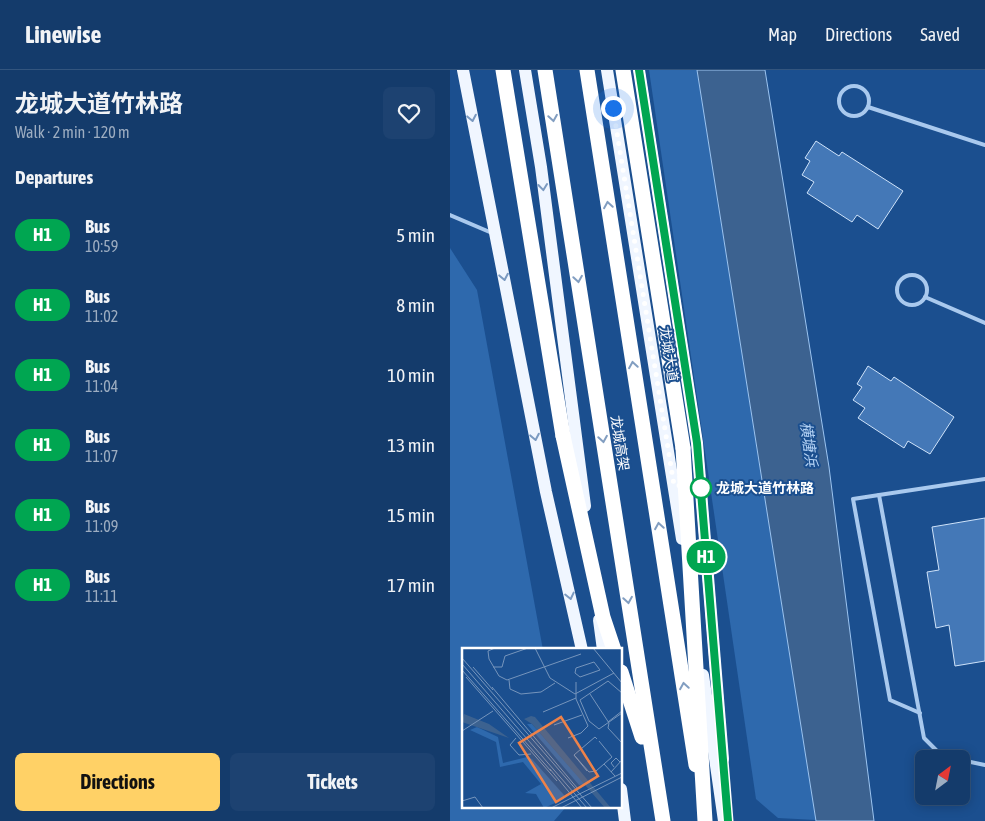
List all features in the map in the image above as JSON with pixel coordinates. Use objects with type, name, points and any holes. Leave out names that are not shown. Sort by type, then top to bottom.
[{"type":"highway","points":[[503,70],[563,436],[604,617],[613,648]]},
{"type":"highway","name":"龙城高架","points":[[545,70],[663,821]]},
{"type":"highway","name":"龙城高架","points":[[587,70],[705,821]]},
{"type":"highway","points":[[624,70],[682,448],[705,821]]},
{"type":"highway","points":[[622,675],[657,781]]},
{"type":"main road","points":[[463,70],[546,492],[582,648]]},
{"type":"main road","points":[[525,70],[541,167],[603,648]]},
{"type":"main road","name":"龙城大道","points":[[607,70],[667,436],[726,821]]},
{"type":"main road","points":[[639,70],[697,443],[726,821]]},
{"type":"main road","points":[[622,797],[625,821]]},
{"type":"main road","points":[[618,808],[621,821]]},
{"type":"lane","points":[[859,87],[869,97],[868,107],[862,114],[847,115],[840,107],[840,97],[845,89],[859,87]]},
{"type":"lane","points":[[868,107],[985,145]]},
{"type":"lane","points":[[450,215],[495,234]]},
{"type":"lane","points":[[907,275],[917,276],[925,282],[926,292],[924,297],[918,304],[904,302],[896,291],[899,281],[907,275]]},
{"type":"lane","points":[[924,297],[985,323]]},
{"type":"lane","points":[[920,713],[890,700],[853,499],[985,479]]},
{"type":"lane","points":[[879,495],[924,738],[936,750]]},
{"type":"lane","points":[[970,762],[985,765]]},
{"type":"shaded area","points":[[649,70],[697,70],[816,820],[778,818],[756,799]]},
{"type":"shaded area","points":[[450,248],[477,290],[543,648],[462,648],[462,808],[565,808],[554,821],[450,821]]},
{"type":"water","name":"横塘浜","points":[[697,70],[765,70],[829,467],[874,821],[816,821]]},
{"type":"building","points":[[816,141],[839,156],[842,152],[903,191],[878,229],[857,215],[852,222],[807,193],[814,182],[802,175],[810,161],[805,158]]},
{"type":"building","points":[[868,366],[891,381],[894,377],[954,417],[930,454],[908,441],[904,448],[858,418],[865,408],[853,400],[862,387],[857,384]]},
{"type":"building","points":[[985,518],[985,661],[955,666],[949,625],[936,628],[927,572],[939,570],[932,527]]},
{"type":"bus line","name":"H1","points":[[639,70],[697,443],[728,821]]},
{"type":"place","name":"龙城大道竹林路","points":[[701,488]]},
{"type":"route","points":[[613,108],[674,485],[701,488]]}]
